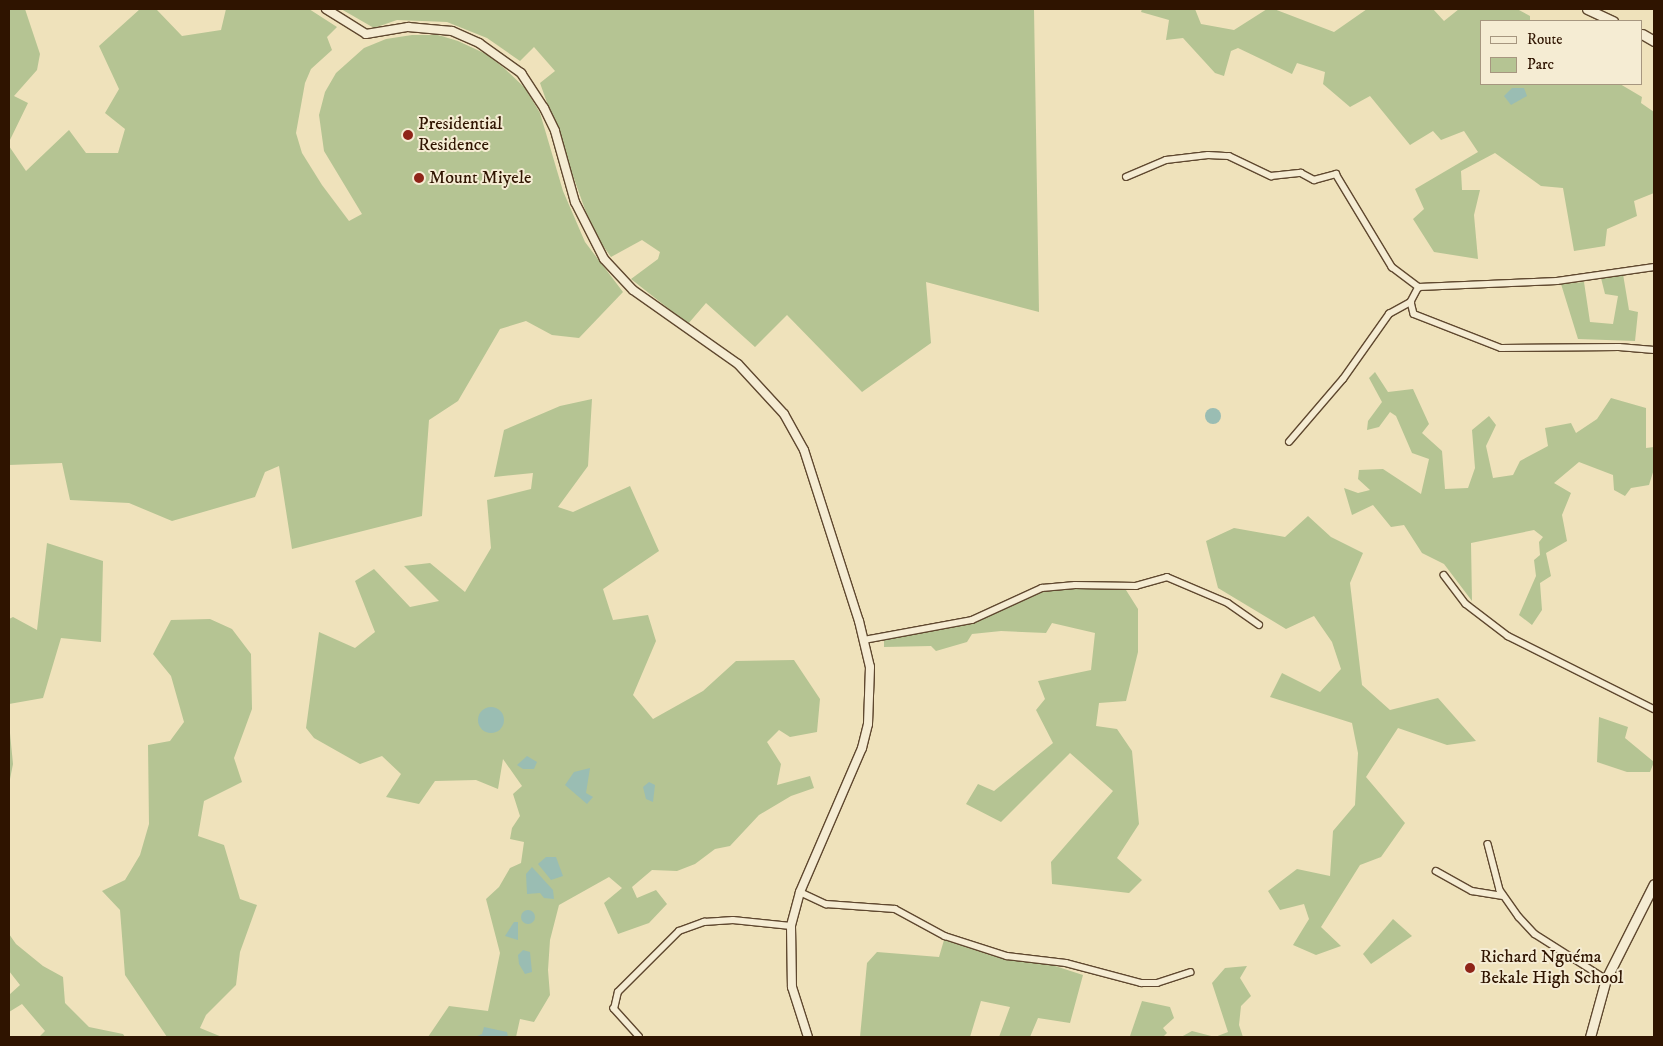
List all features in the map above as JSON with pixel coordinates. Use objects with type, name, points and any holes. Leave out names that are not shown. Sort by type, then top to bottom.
[{"type":"main road","points":[[1587,9],[1611,20]]},
{"type":"main road","points":[[1590,1037],[1606,979],[1654,884]]},
{"type":"street","points":[[326,9],[366,34],[408,27],[452,32],[479,43],[520,73],[551,124],[580,216],[604,259],[633,290],[738,364],[779,408],[804,450],[864,640],[870,667],[868,724],[862,748],[800,892],[791,926],[792,987],[808,1037]]},
{"type":"street","points":[[1126,177],[1166,160],[1208,155],[1228,156],[1271,176],[1301,173],[1314,180],[1336,174],[1392,267],[1419,287],[1557,281],[1654,267]]},
{"type":"street","points":[[1419,287],[1412,302],[1414,314],[1502,348],[1619,347],[1654,350]]},
{"type":"street","points":[[1289,442],[1343,379],[1389,314],[1412,302]]},
{"type":"street","points":[[1444,574],[1466,604],[1508,636],[1654,709]]},
{"type":"street","points":[[864,640],[972,620],[1042,588],[1075,584],[1136,586],[1167,577],[1228,603],[1259,625]]},
{"type":"street","points":[[1488,844],[1491,866],[1503,896],[1535,934],[1606,979]]},
{"type":"street","points":[[1436,872],[1472,891],[1503,896]]},
{"type":"street","points":[[800,892],[826,904],[895,910],[945,936],[1007,956],[1066,963],[1141,982],[1157,983],[1190,972]]},
{"type":"street","points":[[639,1037],[614,1009],[618,992],[679,930],[704,922],[733,920],[791,926]]},
{"type":"green space","points":[[9,9],[25,9],[40,54],[37,70],[14,96],[28,103],[9,142]]},
{"type":"green space","points":[[140,9],[157,10],[182,36],[221,30],[226,9],[309,9],[337,27],[327,37],[332,50],[311,69],[305,83],[296,133],[302,153],[322,185],[349,221],[362,214],[324,151],[319,115],[325,92],[336,73],[364,48],[386,39],[412,35],[438,35],[458,41],[486,54],[504,68],[525,88],[540,113],[563,191],[585,242],[623,292],[579,338],[552,335],[526,321],[500,329],[458,401],[429,420],[422,516],[292,549],[279,466],[265,472],[255,497],[172,521],[129,503],[70,500],[62,463],[9,465],[9,146],[26,171],[69,130],[86,153],[118,153],[125,129],[105,113],[119,89],[99,46]]},
{"type":"green space","points":[[341,9],[1034,9],[1039,312],[926,282],[931,343],[862,392],[787,315],[755,347],[706,303],[688,324],[631,279],[658,259],[660,252],[642,240],[611,257],[593,232],[540,83],[555,71],[534,47],[520,61],[487,38],[447,22],[397,20],[374,28]]},
{"type":"green space","points":[[1142,9],[1195,9],[1201,24],[1234,30],[1267,9],[1274,9],[1334,32],[1367,9],[1433,9],[1444,21],[1459,9],[1517,9],[1530,16],[1530,20],[1480,20],[1480,85],[1622,85],[1642,97],[1641,103],[1654,112],[1654,193],[1634,201],[1637,216],[1607,229],[1605,246],[1574,251],[1563,188],[1541,186],[1495,153],[1461,171],[1462,190],[1480,190],[1474,215],[1478,259],[1434,252],[1413,219],[1424,209],[1415,189],[1478,152],[1464,131],[1441,140],[1433,131],[1410,145],[1370,96],[1350,107],[1323,84],[1325,72],[1297,63],[1292,74],[1238,48],[1231,51],[1224,76],[1215,73],[1183,38],[1166,40],[1169,20],[1141,12]]},
{"type":"green space","points":[[1623,274],[1629,310],[1638,312],[1635,341],[1578,339],[1561,284],[1584,282],[1590,322],[1613,324],[1618,296],[1605,294],[1601,278]]},
{"type":"green space","points":[[1375,372],[1388,392],[1413,389],[1429,424],[1422,433],[1442,451],[1445,489],[1468,488],[1475,468],[1472,430],[1489,416],[1496,425],[1486,446],[1493,478],[1513,475],[1520,461],[1548,446],[1545,428],[1571,423],[1576,433],[1597,419],[1611,398],[1646,408],[1646,448],[1654,447],[1654,469],[1649,485],[1631,488],[1625,496],[1614,490],[1613,475],[1579,462],[1554,483],[1571,493],[1562,515],[1567,541],[1546,553],[1551,576],[1540,583],[1542,610],[1532,625],[1519,615],[1536,576],[1534,560],[1540,555],[1539,542],[1543,537],[1534,530],[1471,543],[1472,601],[1444,564],[1422,553],[1404,525],[1391,527],[1373,505],[1352,515],[1344,488],[1358,493],[1370,490],[1358,479],[1359,470],[1383,469],[1421,494],[1429,459],[1412,453],[1396,416],[1390,412],[1379,427],[1367,430],[1368,421],[1382,402],[1369,378]]},
{"type":"green space","points":[[592,399],[588,466],[558,507],[573,512],[630,486],[659,551],[603,589],[613,620],[648,615],[656,641],[633,695],[653,719],[703,691],[736,661],[794,660],[820,699],[817,732],[790,737],[779,730],[767,742],[781,764],[777,785],[810,776],[814,788],[791,796],[759,815],[730,846],[715,849],[695,864],[677,871],[652,870],[632,887],[637,898],[656,890],[667,904],[649,923],[618,934],[604,903],[622,888],[609,877],[559,905],[550,940],[548,970],[550,995],[534,1022],[520,1019],[516,1037],[428,1037],[449,1006],[488,1011],[500,953],[486,899],[499,887],[510,868],[521,863],[524,842],[510,839],[512,828],[520,816],[513,794],[522,786],[503,759],[498,789],[476,780],[435,781],[419,804],[386,797],[401,774],[382,756],[360,764],[314,738],[306,728],[319,632],[355,648],[375,632],[355,581],[374,569],[410,607],[439,601],[404,566],[430,563],[465,592],[491,548],[487,500],[531,489],[533,473],[494,477],[504,430],[560,406]]},
{"type":"green space","points":[[1308,516],[1331,537],[1363,553],[1350,583],[1362,685],[1390,710],[1438,698],[1476,741],[1447,745],[1398,728],[1366,777],[1405,823],[1381,857],[1360,865],[1321,927],[1341,946],[1316,955],[1293,945],[1309,919],[1304,904],[1280,910],[1268,891],[1297,869],[1330,876],[1333,831],[1355,805],[1358,753],[1352,723],[1270,697],[1282,673],[1320,692],[1341,669],[1332,642],[1314,616],[1286,629],[1218,588],[1206,541],[1234,528],[1285,537]]},
{"type":"green space","points":[[47,543],[103,561],[101,642],[61,638],[43,698],[9,704],[9,619],[13,617],[37,630]]},
{"type":"green space","points":[[1078,588],[1126,590],[1138,609],[1138,652],[1126,701],[1099,703],[1096,726],[1117,729],[1132,751],[1139,824],[1117,858],[1142,880],[1129,893],[1052,884],[1051,862],[1113,791],[1070,753],[1001,822],[966,804],[978,784],[994,791],[1053,743],[1036,710],[1045,699],[1038,681],[1091,670],[1095,633],[1052,623],[1046,633],[1001,631],[972,634],[967,642],[936,651],[931,646],[884,647],[884,640],[972,624],[1043,592]]},
{"type":"green space","points":[[210,619],[232,629],[251,654],[252,709],[234,758],[242,782],[204,801],[198,836],[224,845],[240,899],[257,905],[240,952],[236,985],[206,1015],[200,1028],[222,1037],[167,1037],[125,975],[120,910],[102,891],[125,880],[140,855],[149,824],[148,745],[170,741],[184,722],[171,676],[153,654],[171,620]]},
{"type":"green space","points":[[1599,717],[1628,727],[1625,738],[1654,762],[1650,772],[1627,772],[1597,762]]},
{"type":"green space","points":[[9,723],[13,764],[9,784]]},
{"type":"green space","points":[[1393,919],[1412,936],[1371,964],[1363,954]]},
{"type":"green space","points":[[9,934],[16,944],[43,966],[63,977],[65,1003],[89,1027],[123,1034],[125,1037],[39,1037],[45,1031],[22,1004],[9,1012],[9,995],[20,985],[9,971]]},
{"type":"green space","points":[[944,940],[996,957],[1052,965],[1083,975],[1070,1023],[1038,1018],[1030,1037],[999,1037],[1010,1007],[981,1001],[970,1037],[860,1037],[867,963],[877,952],[939,957]]},
{"type":"green space","points":[[1247,966],[1240,978],[1251,996],[1241,1006],[1239,1025],[1243,1037],[1215,1037],[1228,1032],[1212,983],[1225,968]]},
{"type":"green space","points":[[1142,1001],[1170,1007],[1174,1018],[1163,1028],[1167,1033],[1163,1037],[1130,1036]]},
{"type":"green space","points":[[1192,1031],[1215,1037],[1181,1037]]},
{"type":"water","points":[[1512,88],[1524,88],[1527,96],[1511,105],[1504,96]]},
{"type":"water","points":[[1210,408],[1216,408],[1221,413],[1219,422],[1210,424],[1205,419],[1205,413]]},
{"type":"water","points":[[491,707],[500,711],[504,720],[500,729],[491,733],[482,729],[478,720],[482,711]]},
{"type":"water","points":[[527,756],[537,762],[534,769],[523,769],[517,765]]},
{"type":"water","points":[[590,768],[586,793],[593,797],[587,804],[565,785],[574,772]]},
{"type":"water","points":[[649,782],[655,785],[653,802],[646,799],[643,787]]},
{"type":"water","points":[[546,857],[556,857],[563,876],[551,880],[538,864]]},
{"type":"water","points":[[532,867],[553,890],[554,899],[544,898],[540,893],[527,894],[526,874]]},
{"type":"water","points":[[525,910],[531,910],[535,917],[531,924],[525,924],[521,920],[521,914]]},
{"type":"water","points":[[514,922],[518,922],[518,940],[505,936]]},
{"type":"water","points":[[523,950],[530,952],[532,972],[525,974],[519,964],[518,955]]},
{"type":"water","points":[[484,1027],[507,1032],[508,1037],[475,1037],[482,1034]]},
{"type":"place","name":"Presidential Residence","points":[[408,135]]},
{"type":"place","name":"Mount Miyele","points":[[419,178]]},
{"type":"place","name":"Richard Nguéma Bekale High School","points":[[1470,968]]}]
